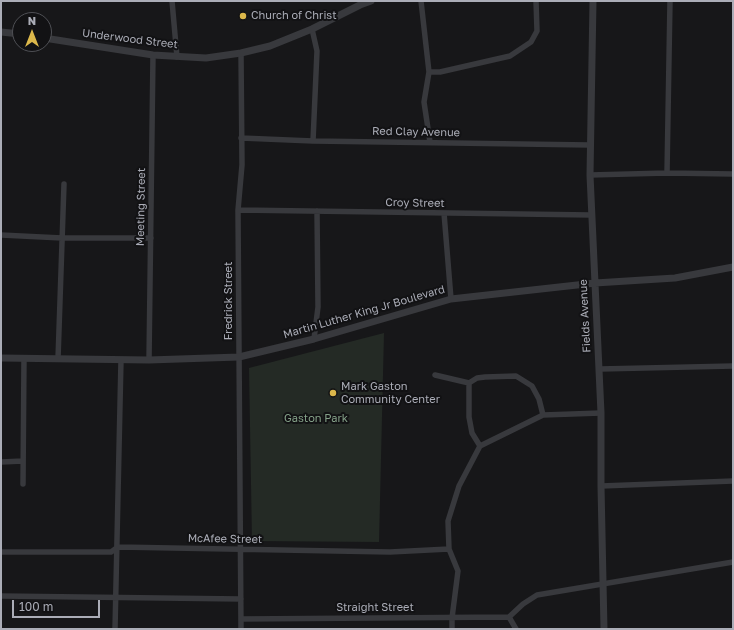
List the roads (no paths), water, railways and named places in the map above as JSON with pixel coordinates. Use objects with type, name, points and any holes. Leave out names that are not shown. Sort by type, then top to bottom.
[{"type":"street","points":[[172,1],[177,57]]},
{"type":"street","name":"Underwood Street","points":[[52,39],[153,55],[206,58],[241,53],[270,46],[312,29],[360,3],[372,1]]},
{"type":"street","points":[[421,1],[429,72],[424,102],[430,131],[430,142]]},
{"type":"street","points":[[429,72],[440,72],[510,56],[526,46],[531,42],[536,31],[536,1]]},
{"type":"street","name":"Fields Avenue","points":[[593,1],[590,175],[600,369],[604,629]]},
{"type":"street","points":[[668,173],[670,1]]},
{"type":"street","points":[[312,29],[317,51],[313,141]]},
{"type":"street","points":[[1,32],[12,33]]},
{"type":"street","name":"Fredrick Street","points":[[241,53],[242,165],[238,210],[241,629]]},
{"type":"street","name":"Meeting Street","points":[[149,360],[153,55]]},
{"type":"street","name":"Red Clay Avenue","points":[[241,138],[313,141],[590,145]]},
{"type":"street","points":[[590,175],[668,173],[733,174]]},
{"type":"street","points":[[58,359],[64,184]]},
{"type":"street","name":"Croy Street","points":[[238,210],[591,215]]},
{"type":"street","points":[[314,339],[318,307],[317,211]]},
{"type":"street","points":[[444,213],[451,298]]},
{"type":"street","points":[[1,235],[62,238],[151,238]]},
{"type":"street","name":"Martin Luther King Jr Boulevard","points":[[1,358],[149,360],[239,357],[314,339],[451,298],[595,283],[675,278],[733,266]]},
{"type":"street","points":[[23,484],[24,358]]},
{"type":"street","points":[[115,629],[121,360]]},
{"type":"street","points":[[600,369],[733,366]]},
{"type":"street","points":[[435,375],[469,383],[477,378],[516,376],[532,386],[539,399],[543,415]]},
{"type":"street","points":[[469,383],[469,417],[472,433],[480,446]]},
{"type":"street","points":[[452,629],[458,571],[449,549],[448,521],[459,486],[480,446],[543,415],[601,413]]},
{"type":"street","points":[[1,462],[23,461]]},
{"type":"street","points":[[601,486],[733,481]]},
{"type":"street","name":"McAfee Street","points":[[1,552],[111,552],[118,547],[390,552],[449,549]]},
{"type":"street","points":[[516,629],[509,617],[523,604],[537,595],[733,562]]},
{"type":"street","points":[[1,596],[241,599]]},
{"type":"street","name":"Straight Street","points":[[241,619],[509,617]]},
{"type":"place","name":"Church of Christ","points":[[243,16]]},
{"type":"place","name":"Mark Gaston Community Center","points":[[333,393]]},
{"type":"park label","name":"Gaston Park","points":[[316,419]]}]
